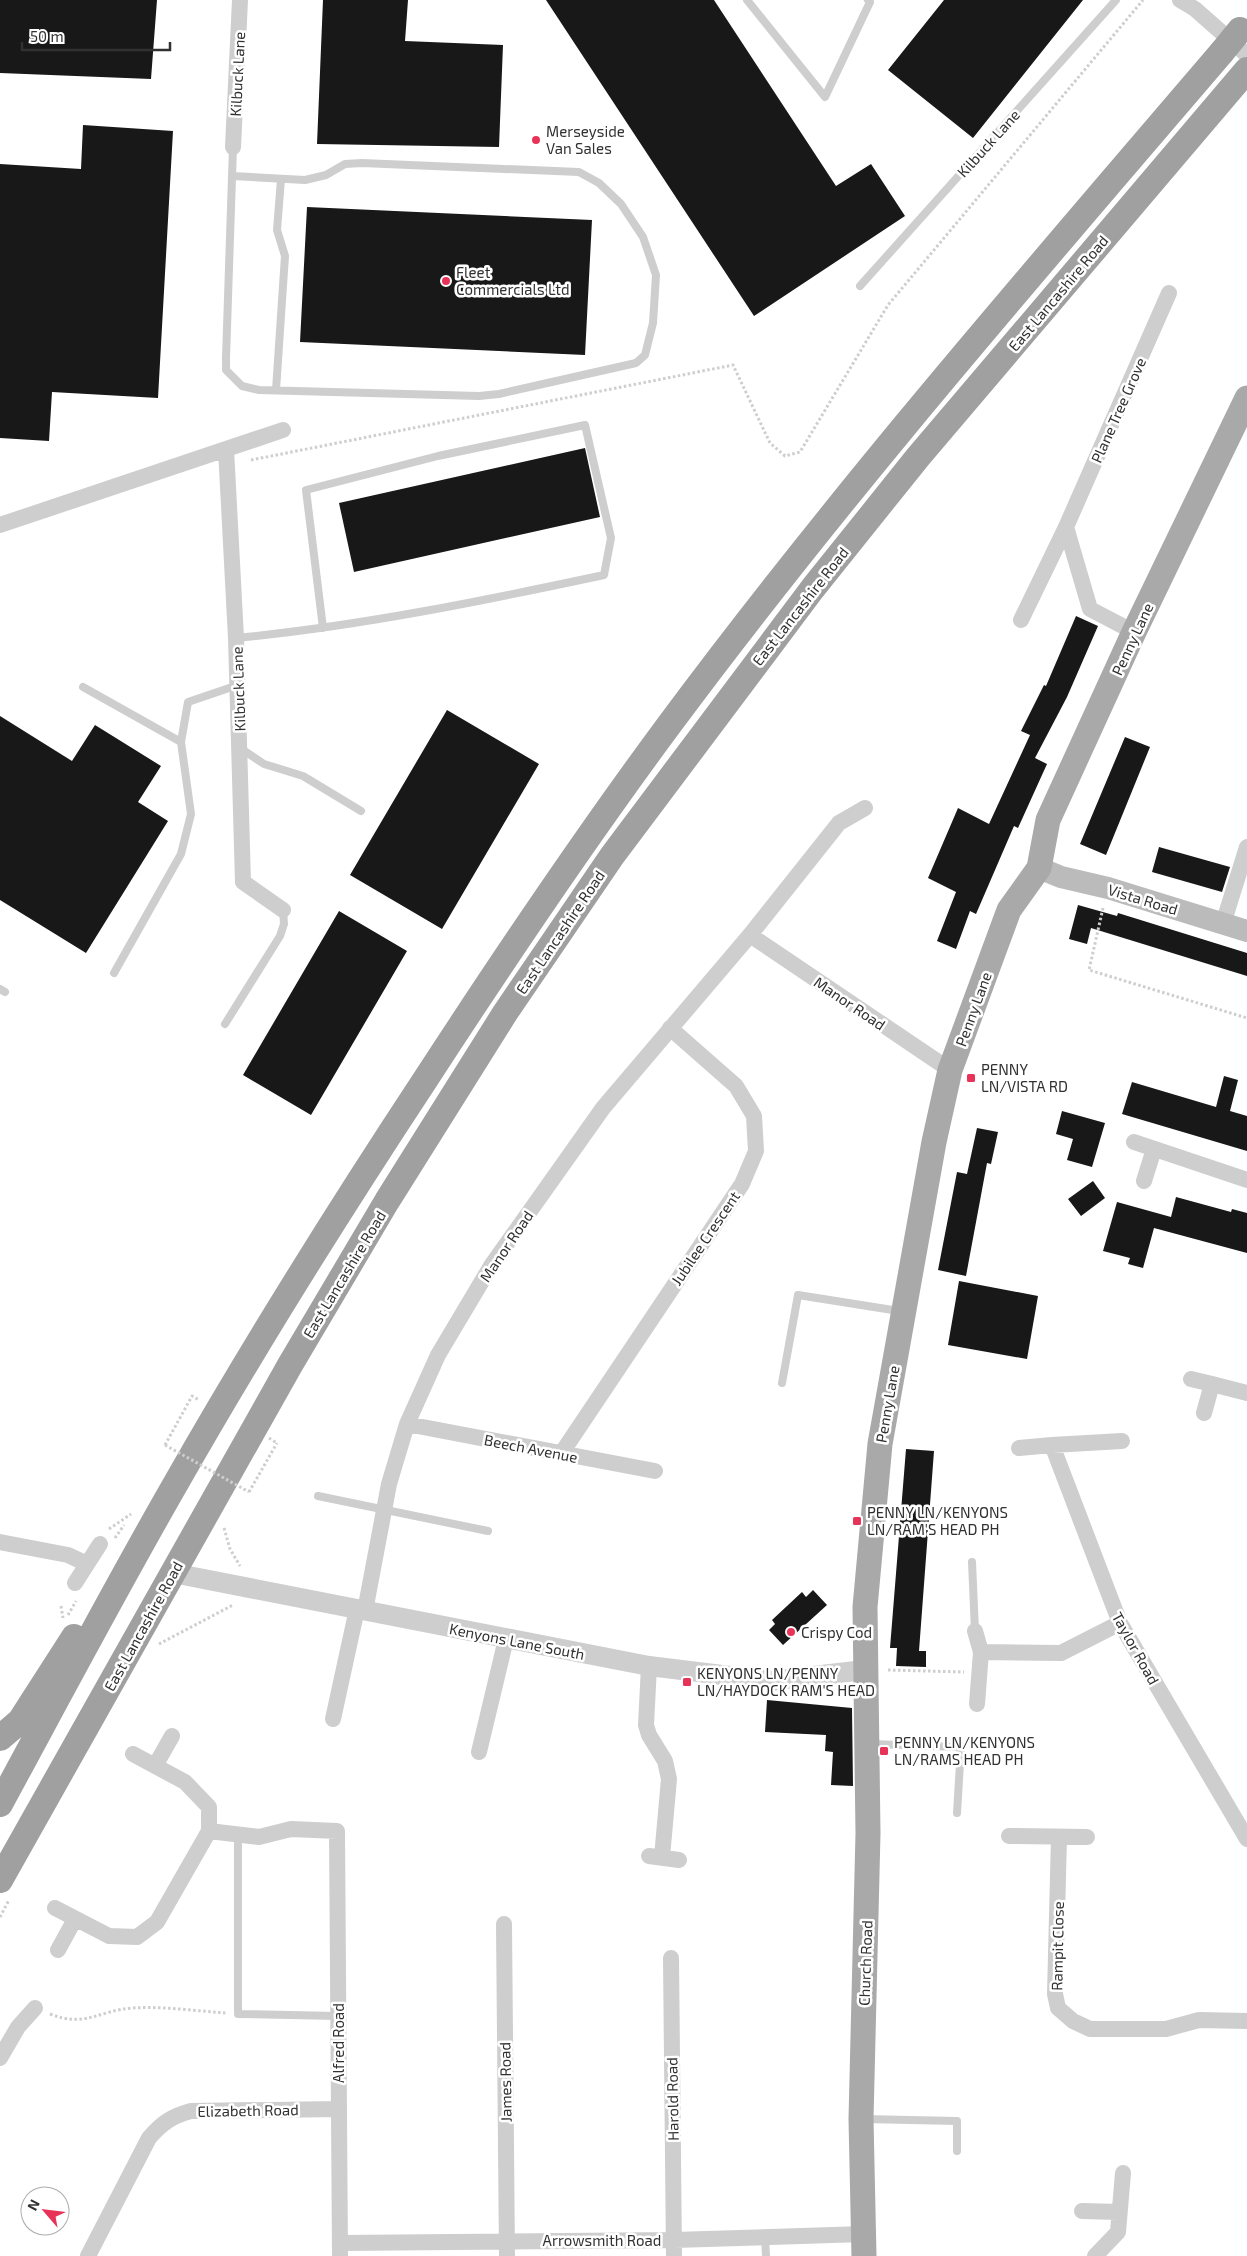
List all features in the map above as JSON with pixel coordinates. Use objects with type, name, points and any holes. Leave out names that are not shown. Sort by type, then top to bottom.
[{"type":"highway","name":"East Lancashire Road","points":[[0,1880],[353,1259],[505,1013],[612,856],[813,588],[1240,62],[1244,26]]},
{"type":"highway","name":"East Lancashire Road","points":[[0,1804],[175,1485],[357,1183],[566,868],[663,733],[801,553],[983,331],[1240,62]]},
{"type":"highway","points":[[0,1738],[20,1722],[175,1485]]},
{"type":"main road","name":"Penny Lane","points":[[864,1670],[865,1607],[880,1444],[934,1142],[950,1070],[1010,910],[1038,868],[1048,820],[1134,632],[1247,398]]},
{"type":"main road","name":"Vista Road","points":[[1038,868],[1061,877],[1108,888],[1247,931]]},
{"type":"main road","name":"Church Road","points":[[864,1670],[868,1744],[868,1833],[861,2119],[864,2245]]},
{"type":"street","name":"Kilbuck Lane","points":[[233,147],[240,0]]},
{"type":"street","points":[[1180,0],[1195,9],[1240,62]]},
{"type":"street","name":"Plane Tree Grove","points":[[1021,620],[1066,527],[1169,293]]},
{"type":"street","points":[[0,525],[226,455],[283,430]]},
{"type":"street","name":"Kilbuck Lane","points":[[226,455],[238,685],[244,882],[283,910]]},
{"type":"street","points":[[1066,527],[1090,609],[1134,632]]},
{"type":"street","name":"Manor Road","points":[[333,1718],[361,1610],[396,1458],[407,1424],[438,1355],[491,1266],[603,1108],[750,935],[839,822],[865,808]]},
{"type":"street","points":[[1223,924],[1247,847]]},
{"type":"street","name":"Manor Road","points":[[750,935],[950,1070]]},
{"type":"street","name":"Jubilee Crescent","points":[[562,1454],[742,1184],[756,1151],[754,1116],[736,1086],[670,1028]]},
{"type":"street","points":[[1134,1142],[1247,1180]]},
{"type":"street","points":[[1144,1181],[1154,1149]]},
{"type":"street","points":[[1191,1379],[1247,1393]]},
{"type":"street","points":[[1204,1413],[1212,1384]]},
{"type":"street","name":"Beech Avenue","points":[[407,1424],[655,1471]]},
{"type":"street","points":[[1019,1448],[1122,1441]]},
{"type":"street","name":"Taylor Road","points":[[1052,1445],[1120,1623],[1247,1839]]},
{"type":"street","points":[[0,1542],[68,1556],[87,1564]]},
{"type":"street","points":[[75,1582],[100,1544]]},
{"type":"street","name":"Kenyons Lane South","points":[[173,1573],[649,1666],[771,1681],[864,1670]]},
{"type":"street","points":[[980,1652],[1061,1654],[1120,1623]]},
{"type":"street","points":[[974,1631],[980,1652],[977,1704]]},
{"type":"street","points":[[479,1752],[506,1639]]},
{"type":"street","points":[[649,1666],[646,1726],[649,1735],[665,1761],[669,1779],[656,1856],[678,1860]]},
{"type":"street","points":[[155,1766],[172,1736]]},
{"type":"street","points":[[54,1908],[109,1936],[137,1938],[158,1922],[209,1831],[209,1807],[185,1782],[132,1754]]},
{"type":"street","name":"Alfred Road","points":[[238,1835],[259,1837],[290,1829],[337,1831],[340,2250]]},
{"type":"street","points":[[209,1831],[238,1835]]},
{"type":"street","points":[[1009,1836],[1087,1837]]},
{"type":"street","name":"Rampit Close","points":[[1059,1837],[1055,1994],[1058,2008],[1073,2021],[1090,2029],[1166,2028],[1199,2020],[1247,2021]]},
{"type":"street","points":[[58,1950],[75,1919]]},
{"type":"street","name":"James Road","points":[[504,1924],[507,2248]]},
{"type":"street","name":"Harold Road","points":[[671,1958],[674,2248]]},
{"type":"street","points":[[0,2058],[18,2027],[35,2008]]},
{"type":"street","name":"Elizabeth Road","points":[[88,2256],[149,2138],[160,2125],[173,2116],[191,2111],[338,2109]]},
{"type":"street","points":[[1095,2256],[1118,2232],[1123,2173]]},
{"type":"street","points":[[1082,2211],[1120,2212]]},
{"type":"street","name":"Arrowsmith Road","points":[[340,2250],[674,2248],[765,2237],[864,2245]]},
{"type":"lane","points":[[747,0],[825,97],[870,1]]},
{"type":"lane","name":"Kilbuck Lane","points":[[860,286],[1116,0]]},
{"type":"lane","points":[[232,176],[305,180],[326,175],[345,164],[579,172],[599,183],[621,204],[643,237],[656,275],[653,323],[645,355],[636,363],[499,394],[479,396],[276,390],[242,386],[226,370],[232,176],[233,147]]},
{"type":"lane","points":[[276,390],[285,256],[277,230],[280,179]]},
{"type":"lane","points":[[236,638],[323,628],[387,619],[604,575],[611,538],[585,425],[438,456],[306,490],[323,628]]},
{"type":"lane","points":[[114,973],[181,854],[190,814],[181,742],[188,702],[238,685]]},
{"type":"lane","points":[[83,687],[181,742]]},
{"type":"lane","points":[[240,748],[264,764],[303,776],[361,811]]},
{"type":"lane","points":[[225,1024],[280,936],[284,924],[283,910]]},
{"type":"lane","points":[[782,1383],[798,1295],[904,1312]]},
{"type":"lane","points":[[318,1496],[488,1531]]},
{"type":"lane","points":[[972,1562],[974,1631]]},
{"type":"lane","points":[[868,1744],[960,1747],[957,1814]]},
{"type":"lane","points":[[238,1835],[238,2014],[338,2016]]},
{"type":"lane","points":[[861,2119],[957,2120],[957,2150]]},
{"type":"lane","points":[[765,2237],[766,2256]]},
{"type":"path","points":[[226,455],[260,460],[733,365],[770,443],[785,456],[800,452],[888,305],[1143,0]]},
{"type":"path","points":[[1108,888],[1089,970],[1247,1018]]},
{"type":"path","points":[[200,1400],[192,1396],[165,1445],[250,1492],[277,1443],[269,1438]]},
{"type":"path","points":[[241,1491],[250,1483],[275,1438]]},
{"type":"path","points":[[100,1544],[107,1530],[131,1514]]},
{"type":"path","points":[[226,1522],[224,1528],[230,1549],[242,1570]]},
{"type":"path","points":[[156,1646],[233,1605]]},
{"type":"path","points":[[61,1606],[64,1622]]},
{"type":"path","points":[[864,1670],[979,1672]]},
{"type":"path","points":[[35,2008],[63,2019],[80,2020],[132,2008],[238,2014]]},
{"type":"building","points":[[0,0],[157,0],[151,79],[0,73]]},
{"type":"building","points":[[323,0],[408,0],[405,41],[503,45],[499,147],[317,144]]},
{"type":"building","points":[[546,0],[714,0],[836,186],[871,164],[905,216],[754,316]]},
{"type":"building","points":[[944,0],[1083,0],[973,138],[888,70]]},
{"type":"building","points":[[83,125],[173,131],[158,398],[52,392],[49,441],[0,438],[0,164],[81,169]]},
{"type":"building","name":"Fleet Commercials Ltd","points":[[307,207],[592,220],[585,355],[300,342]]},
{"type":"building","points":[[585,448],[600,517],[354,572],[339,503]]},
{"type":"building","points":[[1076,616],[1098,626],[1067,697],[1035,758],[1047,764],[1018,828],[1014,826],[976,914],[970,911],[956,949],[937,941],[956,892],[928,878],[958,808],[989,824],[1030,735],[1021,731],[1044,685],[1046,686]]},
{"type":"building","points":[[447,710],[539,764],[442,929],[350,875]]},
{"type":"building","points":[[0,716],[72,761],[95,725],[161,766],[138,802],[168,821],[86,953],[0,900]]},
{"type":"building","points":[[1125,737],[1150,747],[1106,855],[1080,844]]},
{"type":"building","points":[[1159,847],[1230,867],[1222,892],[1152,872]]},
{"type":"building","points":[[1078,905],[1117,916],[1118,913],[1247,953],[1247,976],[1091,928],[1087,944],[1069,939]]},
{"type":"building","points":[[339,911],[407,951],[311,1115],[243,1075]]},
{"type":"building","points":[[1224,1076],[1238,1080],[1230,1111],[1247,1116],[1247,1151],[1122,1114],[1132,1082],[1216,1107]]},
{"type":"building","points":[[1062,1111],[1105,1123],[1092,1167],[1067,1160],[1073,1139],[1056,1134]]},
{"type":"building","points":[[977,1128],[998,1132],[991,1164],[987,1163],[966,1276],[938,1270],[957,1172],[967,1174]]},
{"type":"building","points":[[1093,1181],[1105,1198],[1081,1216],[1068,1199]]},
{"type":"building","points":[[1176,1197],[1231,1212],[1232,1209],[1247,1213],[1247,1253],[1154,1228],[1143,1268],[1128,1264],[1130,1258],[1103,1251],[1117,1202],[1171,1217]]},
{"type":"building","points":[[959,1281],[1038,1296],[1027,1359],[948,1345]]},
{"type":"building","points":[[906,1449],[934,1451],[919,1651],[926,1651],[926,1667],[896,1666],[897,1648],[890,1648]]},
{"type":"building","points":[[813,1590],[827,1605],[783,1645],[769,1630],[775,1624],[772,1620],[802,1592],[806,1597]]},
{"type":"building","points":[[767,1700],[852,1708],[853,1786],[831,1785],[833,1752],[825,1751],[826,1735],[765,1732]]},
{"type":"place","name":"Merseyside Van Sales","points":[[536,140]]},
{"type":"place","name":"Fleet Commercials Ltd","points":[[446,281]]},
{"type":"place","name":"PENNY LN/VISTA RD","points":[[971,1078]]},
{"type":"place","name":"PENNY LN/KENYONS LN/RAM'S HEAD PH","points":[[857,1521]]},
{"type":"place","name":"Crispy Cod","points":[[791,1632]]},
{"type":"place","name":"KENYONS LN/PENNY LN/HAYDOCK RAM'S HEAD","points":[[687,1682]]},
{"type":"place","name":"PENNY LN/KENYONS LN/RAMS HEAD PH","points":[[884,1751]]}]
